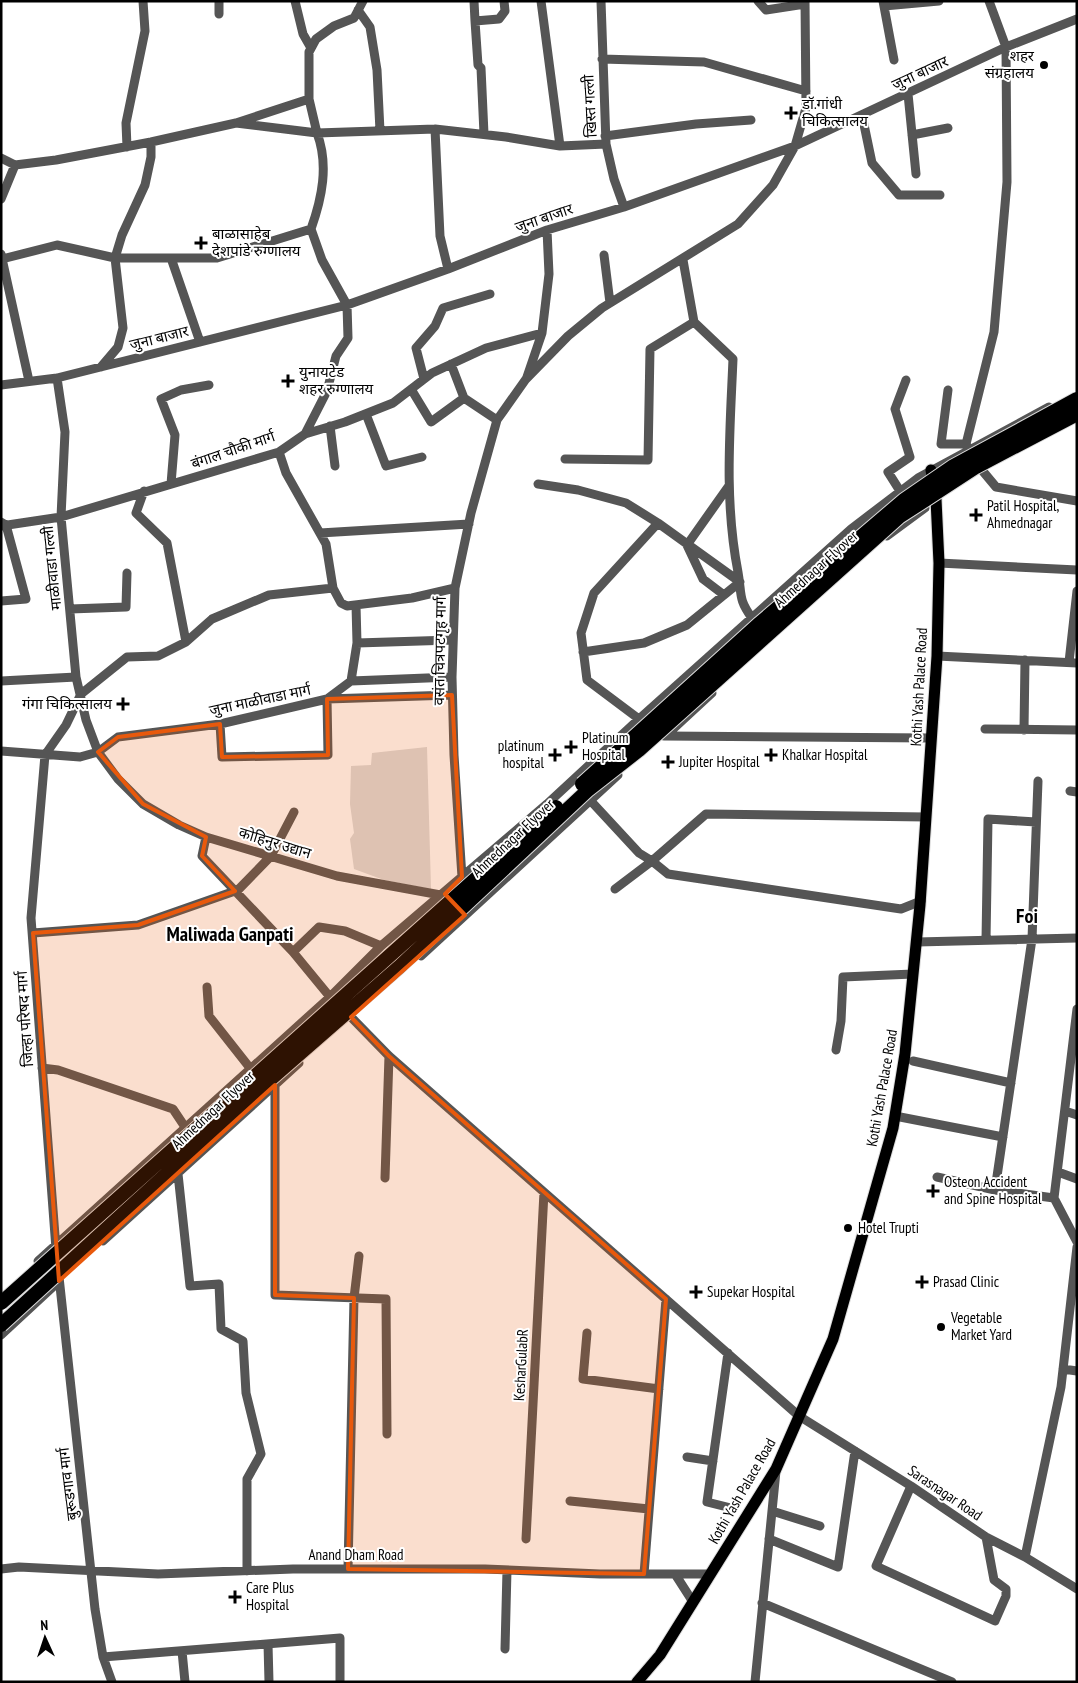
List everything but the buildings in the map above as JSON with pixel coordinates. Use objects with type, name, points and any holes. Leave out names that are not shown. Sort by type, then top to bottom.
[{"type":"highway","name":"Ahmednagar Flyover","points":[[1,1303],[644,729],[663,709],[869,527],[918,489],[952,467],[1077,399]]},
{"type":"highway","name":"Ahmednagar Flyover","points":[[1,1325],[118,1216],[399,967],[588,790],[639,750],[898,518],[976,467],[1077,414]]},
{"type":"main road","name":"Kothi Yash Palace Road","points":[[636,1682],[660,1655],[776,1469],[833,1339],[895,1116],[905,1054],[917,942],[937,656],[939,563],[936,500],[931,470]]},
{"type":"street","points":[[127,147],[126,123],[145,31],[143,1]]},
{"type":"street","points":[[219,1],[219,14]]},
{"type":"street","points":[[305,434],[327,391],[336,356],[348,338],[347,305],[322,260],[312,229],[320,203],[324,166],[309,99],[309,52],[316,39],[334,26],[354,18],[363,1]]},
{"type":"street","points":[[474,1],[478,65],[481,68],[484,134]]},
{"type":"street","points":[[475,21],[499,18],[504,11],[504,1]]},
{"type":"street","points":[[541,1],[560,146]]},
{"type":"street","name":"खिस्त गल्ली","points":[[601,1],[606,140],[614,180],[624,208]]},
{"type":"street","points":[[526,379],[568,336],[610,303],[683,260],[738,224],[773,185],[795,146],[806,108],[805,3],[766,10],[758,1]]},
{"type":"street","points":[[894,60],[884,4],[939,1]]},
{"type":"street","points":[[989,1],[1006,47],[1007,182],[994,332],[967,446],[981,469],[996,488],[1077,500]]},
{"type":"street","points":[[298,2],[303,34],[311,48]]},
{"type":"street","points":[[358,10],[370,27],[377,70],[380,131]]},
{"type":"street","name":"जुना बाजार","points":[[1,385],[57,378],[347,305],[448,269],[547,230],[624,208],[795,146],[1006,47],[1077,18]]},
{"type":"street","points":[[602,59],[704,62],[806,91]]},
{"type":"street","points":[[908,94],[916,174]]},
{"type":"street","points":[[1,158],[15,164],[127,147],[236,123],[309,99]]},
{"type":"street","points":[[862,115],[872,163],[899,195],[940,195]]},
{"type":"street","points":[[236,123],[317,133],[435,129],[484,134],[560,146],[696,124],[751,120]]},
{"type":"street","points":[[912,135],[948,128]]},
{"type":"street","points":[[435,129],[440,236],[448,269]]},
{"type":"street","points":[[101,367],[118,347],[123,328],[115,258],[122,235],[145,185],[152,157],[151,142]]},
{"type":"street","points":[[1,198],[15,164]]},
{"type":"street","points":[[29,381],[2,256],[57,245],[115,258],[217,258],[312,229]]},
{"type":"street","points":[[526,379],[542,333],[549,274],[547,230]]},
{"type":"street","points":[[604,254],[610,303]]},
{"type":"street","points":[[171,258],[200,342]]},
{"type":"street","points":[[683,260],[694,322],[733,359],[728,488],[741,603],[752,618]]},
{"type":"street","points":[[424,379],[416,348],[435,326],[443,308],[490,294]]},
{"type":"street","points":[[565,459],[648,460],[650,349],[694,322]]},
{"type":"street","name":"बंगाल चौकी मार्ग","points":[[3,524],[61,517],[279,452],[305,434],[393,403],[424,379],[486,348],[542,333]]},
{"type":"street","points":[[451,364],[464,398],[497,420]]},
{"type":"street","name":"माळीवाडा गल्ली","points":[[57,378],[64,432],[61,517],[76,677],[86,720],[98,752]]},
{"type":"street","name":"वसंत चित्रपटगृह मार्ग","points":[[462,877],[452,695],[452,640],[455,588],[469,524],[497,420],[526,379]]},
{"type":"street","points":[[900,491],[888,472],[910,457],[895,408],[906,380]]},
{"type":"street","points":[[171,484],[175,435],[161,399],[181,390],[209,385]]},
{"type":"street","points":[[411,389],[431,422],[464,398]]},
{"type":"street","points":[[947,492],[941,444],[948,390]]},
{"type":"street","points":[[1,1295],[184,1127],[330,997],[382,946],[548,804],[639,719],[851,529],[900,491],[967,446],[1077,392]]},
{"type":"street","points":[[366,414],[386,466],[422,457]]},
{"type":"street","points":[[1,1335],[465,915],[589,799],[664,736],[872,547],[981,469],[1077,421]]},
{"type":"street","points":[[330,426],[335,466]]},
{"type":"street","points":[[941,444],[967,446]]},
{"type":"street","points":[[279,452],[286,473],[326,544],[333,588],[340,603],[347,606],[412,598],[455,588]]},
{"type":"street","points":[[538,484],[578,490],[626,503],[658,522],[740,582]]},
{"type":"street","points":[[687,545],[728,488]]},
{"type":"street","points":[[144,491],[136,513],[167,543],[186,642]]},
{"type":"street","points":[[639,719],[587,680],[581,633],[594,593],[658,522]]},
{"type":"street","points":[[1,601],[26,599],[3,524]]},
{"type":"street","points":[[320,533],[469,524]]},
{"type":"street","points":[[687,545],[703,579],[724,595]]},
{"type":"street","points":[[939,563],[1077,570]]},
{"type":"street","points":[[70,609],[126,607],[127,573]]},
{"type":"street","points":[[583,652],[644,643],[687,625],[740,582]]},
{"type":"street","points":[[45,755],[66,725],[80,694],[127,657],[158,656],[186,642],[212,619],[270,595],[333,588]]},
{"type":"street","points":[[937,656],[1073,662],[1077,591]]},
{"type":"street","points":[[356,605],[357,643],[350,681],[452,677]]},
{"type":"street","points":[[357,643],[452,640]]},
{"type":"street","points":[[1024,730],[1025,660]]},
{"type":"street","points":[[1,681],[76,677]]},
{"type":"street","name":"जुना माळीवाडा मार्ग","points":[[98,752],[118,737],[220,724],[327,699],[350,681]]},
{"type":"street","points":[[220,724],[222,757],[328,755],[327,699],[452,695]]},
{"type":"street","points":[[985,730],[1077,730]]},
{"type":"street","points":[[664,736],[931,738]]},
{"type":"street","points":[[1,751],[80,757],[98,752]]},
{"type":"street","name":"कोहिनुर उद्यान","points":[[98,752],[118,779],[143,804],[179,825],[206,836],[337,876],[445,894]]},
{"type":"street","name":"जिल्हा परिषद मार्ग","points":[[45,755],[31,918],[59,1281]]},
{"type":"street","points":[[995,1190],[1032,939],[1038,781]]},
{"type":"street","points":[[589,799],[639,853],[668,874],[901,909],[920,901]]},
{"type":"street","points":[[33,933],[138,925],[236,892],[271,856],[294,812]]},
{"type":"street","points":[[615,889],[652,862],[706,814],[926,817]]},
{"type":"street","points":[[986,940],[988,819],[1036,822]]},
{"type":"street","points":[[206,836],[202,856],[293,952],[330,997]]},
{"type":"street","points":[[462,877],[481,900]]},
{"type":"street","points":[[445,894],[465,915]]},
{"type":"street","points":[[293,952],[319,927],[345,931],[382,946]]},
{"type":"street","points":[[917,942],[1077,938]]},
{"type":"street","points":[[836,1050],[841,1021],[843,977],[913,974]]},
{"type":"street","points":[[207,987],[209,1016],[250,1068]]},
{"type":"street","points":[[1077,1009],[1073,1066],[1065,1111],[1054,1198],[1077,1242]]},
{"type":"street","name":"Sarasnagar Road","points":[[351,1017],[389,1056],[799,1416],[911,1486],[986,1537],[1025,1557],[1077,1590]]},
{"type":"street","points":[[385,1178],[389,1056]]},
{"type":"street","points":[[913,1061],[1010,1083]]},
{"type":"street","points":[[42,1068],[58,1070],[173,1109],[184,1127]]},
{"type":"street","points":[[275,1085],[275,1295],[386,1299],[387,1434]]},
{"type":"street","points":[[1065,1111],[1077,1115]]},
{"type":"street","points":[[895,1116],[1003,1137]]},
{"type":"street","points":[[1058,1172],[1077,1179]]},
{"type":"street","points":[[178,1174],[190,1286],[219,1284],[220,1329],[243,1341],[246,1393],[261,1454],[246,1479],[247,1571]]},
{"type":"street","points":[[937,1177],[995,1190],[1054,1198]]},
{"type":"street","name":"KesharGulabR","points":[[526,1539],[544,1192]]},
{"type":"street","points":[[1025,1557],[1062,1387],[1077,1247]]},
{"type":"street","points":[[348,1569],[354,1298],[359,1256]]},
{"type":"street","name":"बुरूडगाव मार्ग","points":[[59,1281],[102,1657],[112,1682]]},
{"type":"street","points":[[644,1574],[666,1299]]},
{"type":"street","points":[[588,1333],[583,1379],[659,1390]]},
{"type":"street","points":[[728,1353],[707,1502],[731,1508]]},
{"type":"street","points":[[1064,1369],[1077,1371]]},
{"type":"street","points":[[769,1539],[838,1567],[855,1451]]},
{"type":"street","points":[[687,1457],[713,1461]]},
{"type":"street","points":[[755,1682],[776,1469]]},
{"type":"street","points":[[911,1486],[876,1566],[995,1621],[1006,1596],[1006,1589],[994,1580],[986,1537]]},
{"type":"street","points":[[570,1501],[649,1509]]},
{"type":"street","points":[[772,1511],[820,1526]]},
{"type":"street","name":"Anand Dham Road","points":[[1,1569],[19,1567],[158,1574],[348,1569],[710,1574]]},
{"type":"street","points":[[505,1649],[507,1570]]},
{"type":"street","points":[[675,1574],[693,1602]]},
{"type":"street","points":[[762,1603],[952,1682]]},
{"type":"street","points":[[102,1657],[340,1638],[340,1682]]},
{"type":"street","points":[[268,1644],[269,1682]]},
{"type":"street","points":[[182,1651],[185,1682]]},
{"type":"highlighted area","points":[[452,695],[462,877],[445,894],[465,915],[351,1017],[389,1056],[666,1299],[644,1574],[348,1569],[354,1298],[275,1295],[275,1085],[59,1281],[33,933],[138,925],[235,891],[202,856],[206,837],[143,804],[98,752],[118,737],[220,724],[222,757],[328,755],[327,699]]},
{"type":"shaded area","points":[[427,747],[431,889],[384,880],[354,869],[350,839],[354,833],[350,804],[351,766],[371,765],[372,753]]},
{"type":"place","name":"शहर संग्रहालय","points":[[1044,65]]},
{"type":"place","name":"डॉ.गांधी चिकित्सालय","points":[[791,113]]},
{"type":"place","name":"बाळासाहेब देशपांडे रुग्णालय","points":[[201,243]]},
{"type":"place","name":"युनायटेड शहर रुग्णालय","points":[[288,381]]},
{"type":"place","name":"Patil Hospital, Ahmednagar","points":[[976,515]]},
{"type":"place","name":"गंगा चिकित्सालय","points":[[123,704]]},
{"type":"place","name":"Platinum Hospital","points":[[571,747]]},
{"type":"place","name":"platinum hospital","points":[[555,755]]},
{"type":"place","name":"Khalkar Hospital","points":[[771,755]]},
{"type":"place","name":"Jupiter Hospital","points":[[668,762]]},
{"type":"place","name":"Osteon Accident and Spine Hospital","points":[[933,1191]]},
{"type":"place","name":"Hotel Trupti","points":[[848,1228]]},
{"type":"place","name":"Prasad Clinic","points":[[922,1282]]},
{"type":"place","name":"Supekar Hospital","points":[[696,1292]]},
{"type":"place","name":"Vegetable Market Yard","points":[[941,1327]]},
{"type":"place","name":"Care Plus Hospital","points":[[235,1597]]},
{"type":"district","name":"Foi","points":[[1027,916]]},
{"type":"district","name":"Maliwada Ganpati","points":[[230,934]]}]
